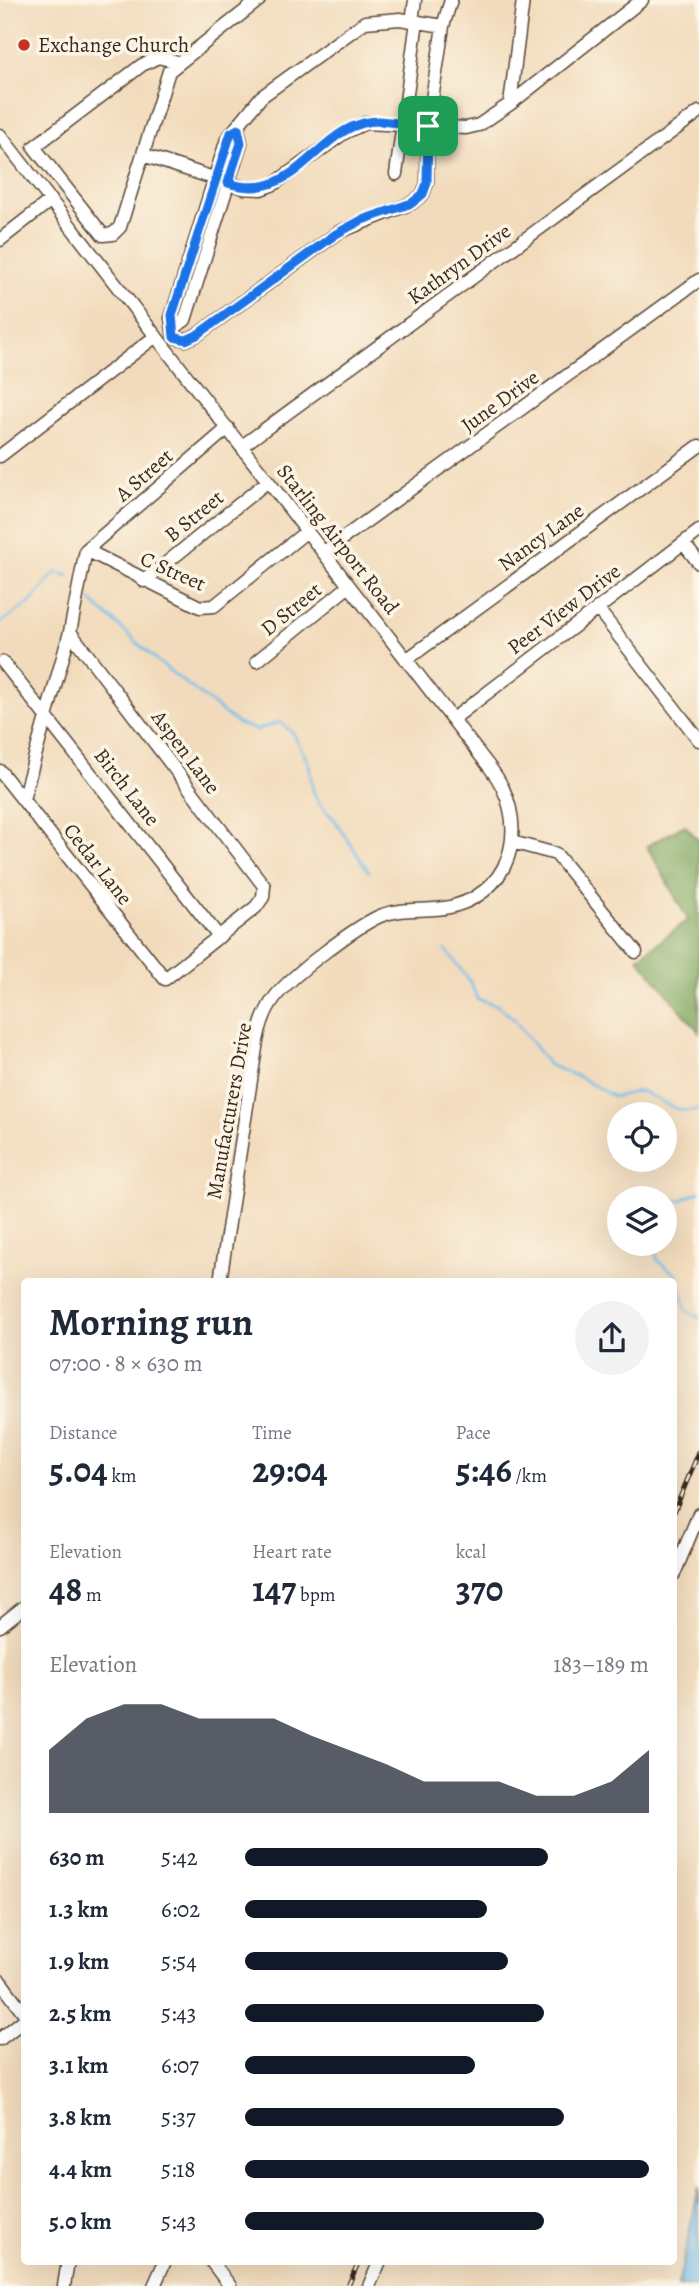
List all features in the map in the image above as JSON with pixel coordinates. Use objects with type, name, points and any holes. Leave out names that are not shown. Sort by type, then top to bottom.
[{"type":"street","points":[[178,62],[158,57],[142,65],[34,147],[96,229],[108,236],[120,227],[168,75],[178,62],[259,0]]},
{"type":"street","points":[[396,174],[405,124],[415,0]]},
{"type":"street","points":[[443,26],[376,19],[351,29],[261,97],[244,115],[238,129],[227,139],[214,178],[172,315],[174,332],[186,340],[197,335],[336,234],[362,220],[412,203],[423,194],[427,183],[428,126],[443,26],[451,0]]},
{"type":"street","points":[[510,104],[523,0]]},
{"type":"street","points":[[143,155],[244,188],[267,187],[359,125],[373,121],[472,127],[510,104],[642,0]]},
{"type":"street","name":"Kathryn Drive","points":[[242,446],[699,112]]},
{"type":"street","points":[[0,456],[174,332],[186,320],[241,143],[238,129]]},
{"type":"street","name":"Starling Airport Road","points":[[0,135],[506,789],[514,819],[512,842]]},
{"type":"street","points":[[0,240],[51,200]]},
{"type":"street","name":"June Drive","points":[[324,552],[699,281]]},
{"type":"street","name":"A Street","points":[[86,550],[228,428]]},
{"type":"street","name":"Nancy Lane","points":[[407,660],[699,446]]},
{"type":"street","name":"B Street","points":[[144,581],[268,481]]},
{"type":"street","name":"C Street","points":[[86,550],[200,607],[214,606],[307,531]]},
{"type":"street","name":"Peer View Drive","points":[[453,719],[699,531]]},
{"type":"street","points":[[683,543],[699,563]]},
{"type":"street","points":[[23,799],[70,632],[86,550]]},
{"type":"street","name":"D Street","points":[[257,662],[349,586]]},
{"type":"street","points":[[597,608],[699,740]]},
{"type":"street","name":"Aspen Lane","points":[[70,632],[264,886],[263,897],[256,907],[219,937]]},
{"type":"street","name":"Birch Lane","points":[[3,662],[219,937]]},
{"type":"street","name":"Cedar Lane","points":[[0,771],[166,979],[219,937]]},
{"type":"street","points":[[512,842],[542,848],[560,857],[636,952]]},
{"type":"street","name":"Manufacturers Drive","points":[[220,1278],[251,1040],[271,1003],[306,969],[380,916],[403,910],[446,908],[474,897],[499,873],[512,842]]},
{"type":"street","points":[[677,1567],[699,1514]]},
{"type":"street","points":[[0,1626],[21,1609]]},
{"type":"street","points":[[0,1981],[21,2009]]},
{"type":"street","points":[[0,2039],[21,2022]]},
{"type":"street","points":[[64,2286],[67,2265]]},
{"type":"street","points":[[154,2286],[162,2265]]},
{"type":"street","points":[[214,2265],[230,2286]]},
{"type":"street","points":[[369,2286],[378,2265]]},
{"type":"green space","points":[[685,825],[699,841],[699,1032],[638,958],[688,920],[647,846]]},
{"type":"water","points":[[699,2187],[699,2286],[678,2286]]},
{"type":"waterway","points":[[0,623],[30,603],[56,572],[68,576]]},
{"type":"waterway","points":[[90,600],[161,664],[238,724],[257,730],[280,722],[293,733],[309,764],[313,791],[320,805],[334,819],[369,872]]},
{"type":"waterway","points":[[446,950],[471,983],[477,999],[497,1005],[514,1019],[549,1065],[579,1077],[614,1097],[640,1091],[675,1108],[690,1111],[699,1109]]},
{"type":"waterway","points":[[677,1200],[699,1192]]},
{"type":"waterway","points":[[657,1256],[658,1261],[676,1274],[687,1311],[699,1318]]},
{"type":"railway","points":[[677,1505],[699,1452]]},
{"type":"railway","points":[[348,2286],[357,2265]]},
{"type":"place","name":"Exchange Church","points":[[24,45]]},
{"type":"route","points":[[365,122],[428,126],[427,183],[423,194],[412,203],[362,220],[336,234],[197,335],[186,340],[174,337],[172,315],[231,133],[238,129],[241,143],[228,183],[261,189],[282,179],[344,133],[365,122]]}]
